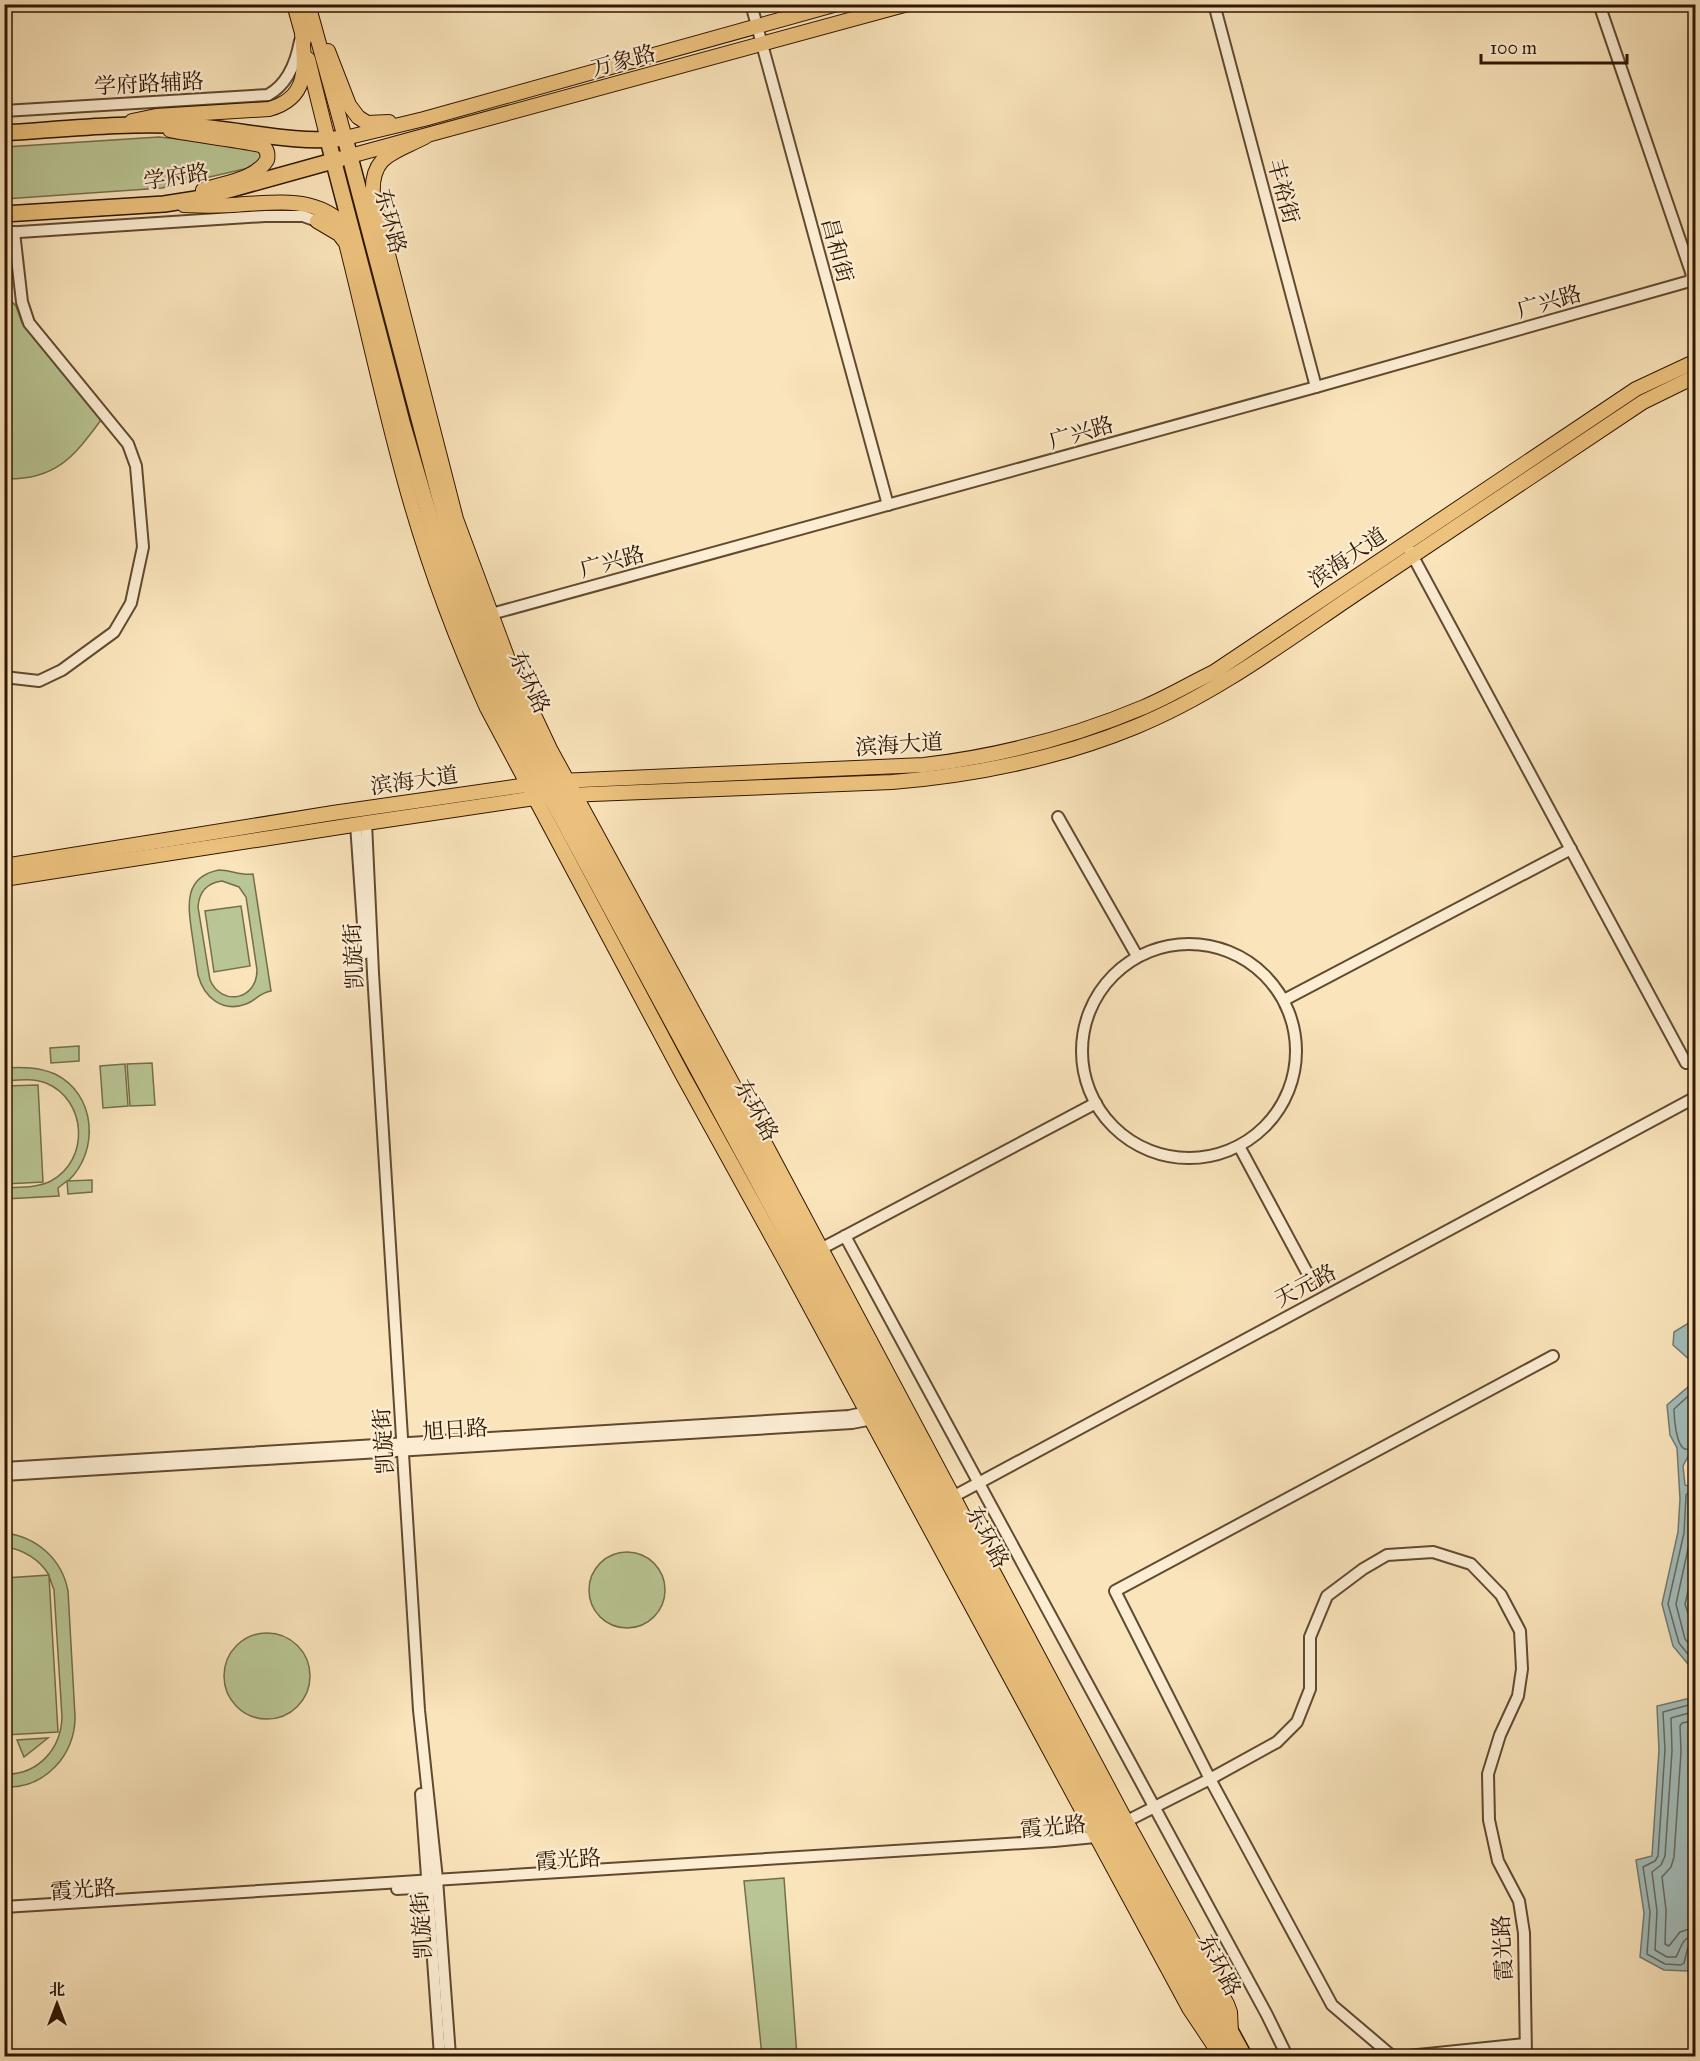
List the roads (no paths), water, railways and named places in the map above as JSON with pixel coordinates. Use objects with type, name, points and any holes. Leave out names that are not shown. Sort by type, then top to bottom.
[{"type":"highway","name":"学府路","points":[[4,133],[151,124],[192,126],[305,140],[345,138]]},
{"type":"highway","name":"东环路","points":[[345,138],[453,548],[484,616],[510,695],[551,789]]},
{"type":"highway","name":"东环路","points":[[328,140],[402,422],[440,552],[471,640],[502,707],[551,789],[885,1408],[943,1502],[1111,1832],[1233,2056]]},
{"type":"highway","name":"学府路","points":[[4,214],[164,204],[220,193],[350,156]]},
{"type":"highway","name":"东环路","points":[[1111,1832],[1231,2034],[1233,2056]]},
{"type":"main road","points":[[294,4],[309,32],[345,138]]},
{"type":"main road","points":[[308,4],[309,32],[328,140]]},
{"type":"main road","name":"万象路","points":[[345,138],[424,119],[837,4]]},
{"type":"main road","name":"万象路","points":[[350,156],[908,4]]},
{"type":"main road","points":[[309,32],[332,57],[349,105],[358,117],[367,123],[375,124],[424,119]]},
{"type":"main road","points":[[110,126],[156,116],[269,109],[285,103],[302,84],[309,32]]},
{"type":"main road","points":[[151,124],[203,137],[259,145],[267,151],[268,156],[260,169],[245,177],[164,204]]},
{"type":"main road","points":[[425,137],[388,156],[379,164],[373,176],[373,196],[456,519],[484,616]]},
{"type":"main road","points":[[164,204],[219,206],[280,201],[302,203],[331,214],[354,234]]},
{"type":"main road","points":[[316,221],[339,234],[346,243],[405,482],[434,573],[468,665],[487,708],[551,789],[1111,1832]]},
{"type":"main road","name":"滨海大道","points":[[4,866],[333,813],[551,789],[891,768],[961,760],[1048,741],[1088,729],[1146,706],[1214,672],[1636,389],[1695,361]]},
{"type":"main road","name":"滨海大道","points":[[4,879],[361,823],[551,789],[911,781],[992,770],[1058,753],[1136,726],[1205,692],[1255,662],[1643,402],[1695,376]]},
{"type":"main road","points":[[885,1408],[943,1502],[1111,1832]]},
{"type":"street","name":"昌和街","points":[[751,4],[888,505]]},
{"type":"street","name":"丰裕街","points":[[1214,4],[1316,387]]},
{"type":"street","name":"广兴路","points":[[484,616],[1687,283],[1692,275],[1599,4]]},
{"type":"street","name":"学府路辅路","points":[[4,111],[268,95],[277,90],[288,77],[309,32]]},
{"type":"street","points":[[4,677],[39,681],[64,669],[114,632],[131,603],[143,547],[136,466],[128,444],[29,323],[22,302],[9,233],[265,216],[303,216],[316,221]]},
{"type":"street","points":[[1405,543],[1686,1063]]},
{"type":"street","points":[[1058,817],[1137,956]]},
{"type":"street","name":"凯旋街","points":[[361,823],[400,1447],[432,1883],[450,2056]]},
{"type":"street","points":[[1284,1000],[1571,849]]},
{"type":"street","points":[[1203,944],[1236,954],[1263,974],[1284,1000],[1295,1032],[1296,1066],[1286,1098],[1266,1126],[1239,1146],[1203,1158],[1166,1156],[1131,1142],[1104,1117],[1086,1084],[1081,1048],[1088,1011],[1108,980],[1137,956],[1169,945],[1203,944]]},
{"type":"street","name":"天元路","points":[[943,1502],[1695,1097]]},
{"type":"street","points":[[804,1257],[1096,1103]]},
{"type":"street","points":[[1239,1146],[1310,1278]]},
{"type":"street","points":[[845,1236],[1287,2056]]},
{"type":"street","points":[[1392,2056],[1332,2005],[1210,1779],[1115,1591],[1553,1356]]},
{"type":"street","name":"旭日路","points":[[4,1475],[849,1416],[885,1408]]},
{"type":"street","name":"旭日路","points":[[4,1468],[400,1447]]},
{"type":"street","name":"霞光路","points":[[4,1913],[1043,1842],[1111,1832],[1154,1806],[1210,1779],[1277,1742],[1297,1722],[1310,1689],[1310,1637],[1327,1596],[1363,1569],[1387,1555],[1433,1552],[1472,1564],[1501,1595],[1520,1631],[1522,1669],[1518,1696],[1500,1735],[1488,1774],[1490,1820],[1498,1860],[1519,1901],[1524,1933],[1526,2056]]},
{"type":"street","name":"凯旋街","points":[[432,1883],[440,2056]]},
{"type":"street","name":"霞光路","points":[[4,1907],[432,1883]]},
{"type":"street","points":[[1408,2056],[1525,2044]]},
{"type":"water","points":[[1695,1319],[1695,1374],[1692,1362],[1673,1345],[1674,1332]]},
{"type":"water","points":[[1695,1381],[1695,1452],[1690,1453],[1683,1466],[1685,1485],[1695,1488],[1695,1666],[1688,1664],[1673,1646],[1662,1604],[1678,1532],[1680,1499],[1677,1448],[1670,1435],[1667,1405]]},
{"type":"water","points":[[1695,1697],[1695,1938],[1688,1971],[1664,1970],[1640,1957],[1644,1913],[1636,1860],[1652,1856],[1659,1750],[1657,1706]]}]
